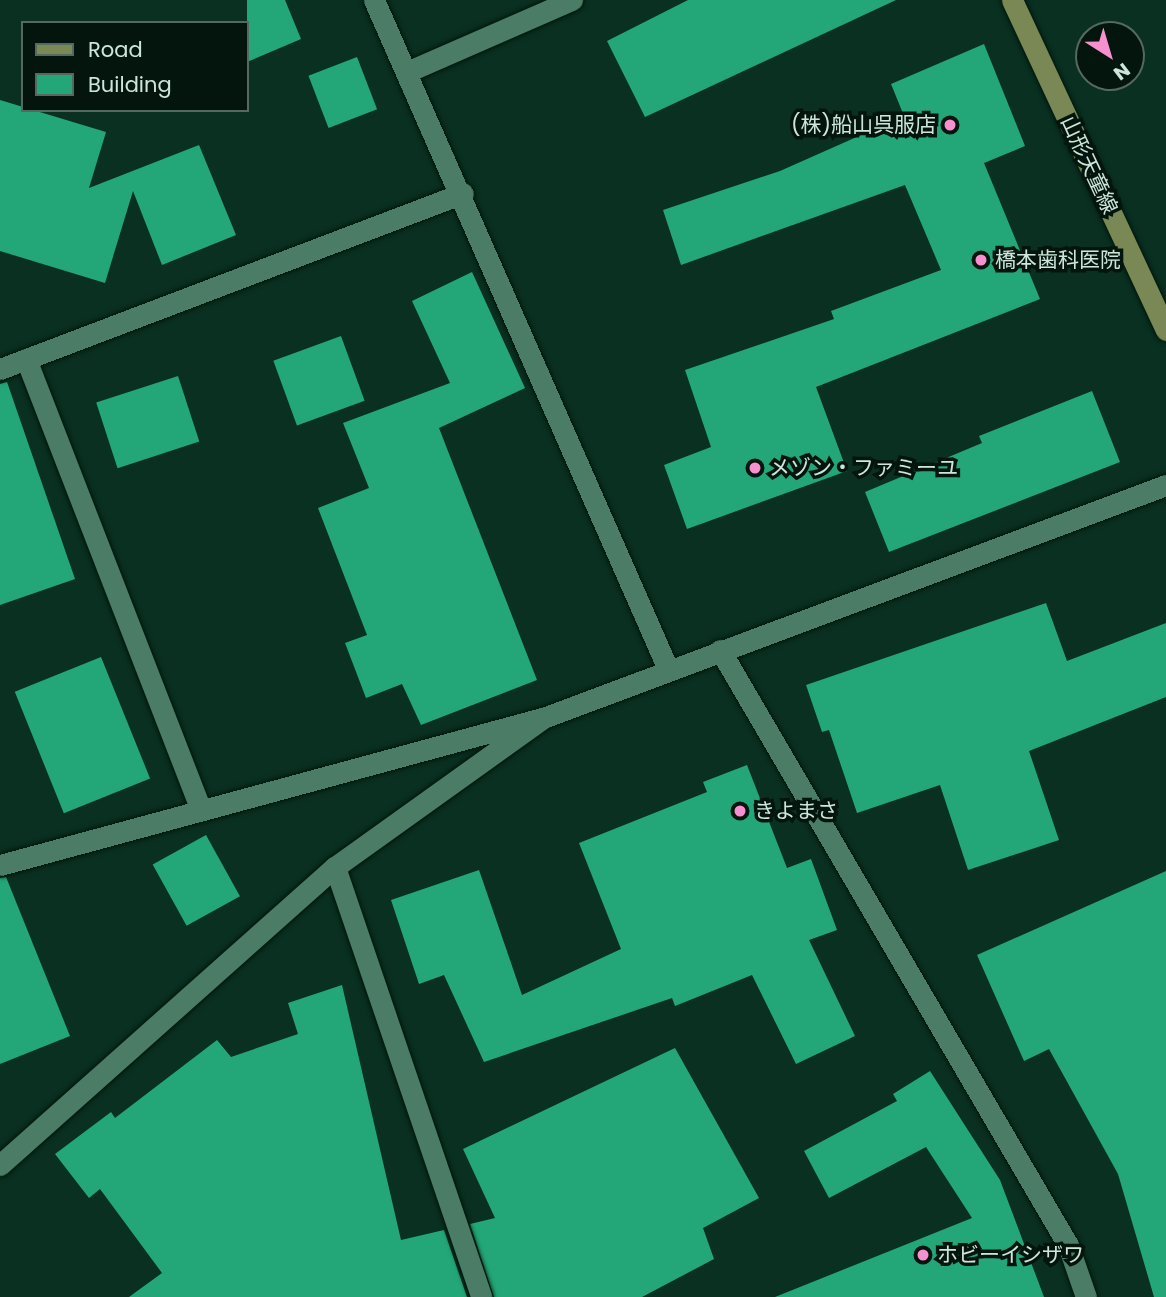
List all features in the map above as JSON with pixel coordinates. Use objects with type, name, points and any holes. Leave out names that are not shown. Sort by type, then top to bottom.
[{"type":"main road","name":"山形天童線","points":[[1012,0],[1166,330]]},
{"type":"street","points":[[374,0],[463,193],[668,668]]},
{"type":"street","points":[[407,72],[572,0]]},
{"type":"street","points":[[0,369],[463,193]]},
{"type":"street","points":[[26,359],[200,808]]},
{"type":"street","points":[[0,865],[200,808],[543,718],[668,668],[1166,485]]},
{"type":"street","points":[[720,650],[1068,1245],[1086,1297]]},
{"type":"street","points":[[0,1165],[335,867],[543,718]]},
{"type":"street","points":[[335,867],[481,1297]]},
{"type":"building","points":[[247,0],[285,0],[301,39],[248,62]]},
{"type":"building","points":[[688,0],[896,0],[645,117],[607,41]]},
{"type":"building","points":[[984,44],[1025,146],[984,163],[1040,299],[816,387],[847,471],[687,529],[664,465],[711,447],[685,370],[834,319],[831,311],[941,270],[905,185],[681,265],[663,210],[780,171],[904,116],[891,84]]},
{"type":"building","points":[[357,57],[377,109],[329,128],[308,76]]},
{"type":"building","points":[[0,100],[21,106],[21,112],[40,112],[106,132],[89,188],[199,145],[236,235],[162,265],[133,191],[105,283],[0,251]]},
{"type":"building","points":[[472,272],[525,388],[439,428],[537,680],[421,725],[402,684],[366,698],[345,643],[367,635],[318,508],[369,488],[343,423],[450,383],[412,301]]},
{"type":"building","points":[[341,336],[365,401],[297,425],[273,361]]},
{"type":"building","points":[[178,376],[199,442],[118,468],[96,403]]},
{"type":"building","points":[[7,382],[75,579],[0,605],[0,384]]},
{"type":"building","points":[[1092,391],[1120,462],[889,552],[865,492],[982,443],[979,436]]},
{"type":"building","points":[[1046,603],[1067,661],[1166,623],[1166,697],[1029,751],[1059,840],[968,870],[940,785],[857,813],[829,730],[822,732],[806,685]]},
{"type":"building","points":[[101,657],[150,778],[64,813],[15,692]]},
{"type":"building","points":[[747,765],[787,868],[811,859],[837,930],[809,940],[855,1036],[796,1064],[752,975],[675,1006],[672,998],[484,1062],[444,975],[419,984],[391,900],[479,870],[522,995],[621,949],[579,843],[707,792],[703,782]]},
{"type":"building","points":[[206,835],[240,896],[187,926],[153,865]]},
{"type":"building","points":[[1166,871],[1166,1297],[1154,1297],[1118,1174],[1049,1049],[1024,1061],[977,955]]},
{"type":"building","points":[[6,877],[70,1036],[0,1064],[0,878]]},
{"type":"building","points":[[342,985],[401,1240],[444,1230],[467,1297],[129,1297],[162,1273],[100,1189],[89,1198],[55,1154],[111,1112],[115,1118],[217,1040],[231,1057],[298,1034],[288,1003]]},
{"type":"building","points":[[675,1048],[759,1198],[703,1228],[714,1259],[642,1297],[494,1297],[470,1224],[495,1218],[463,1149]]},
{"type":"building","points":[[930,1071],[1000,1180],[1044,1297],[775,1297],[972,1218],[926,1147],[829,1198],[804,1151],[897,1101],[893,1094]]},
{"type":"place","name":"(株)船山呉服店","points":[[950,125]]},
{"type":"place","name":"橋本歯科医院","points":[[981,260]]},
{"type":"place","name":"メゾン・ファミーユ","points":[[755,468]]},
{"type":"place","name":"きよまさ","points":[[740,811]]},
{"type":"place","name":"ホビーイシザワ","points":[[923,1255]]}]
